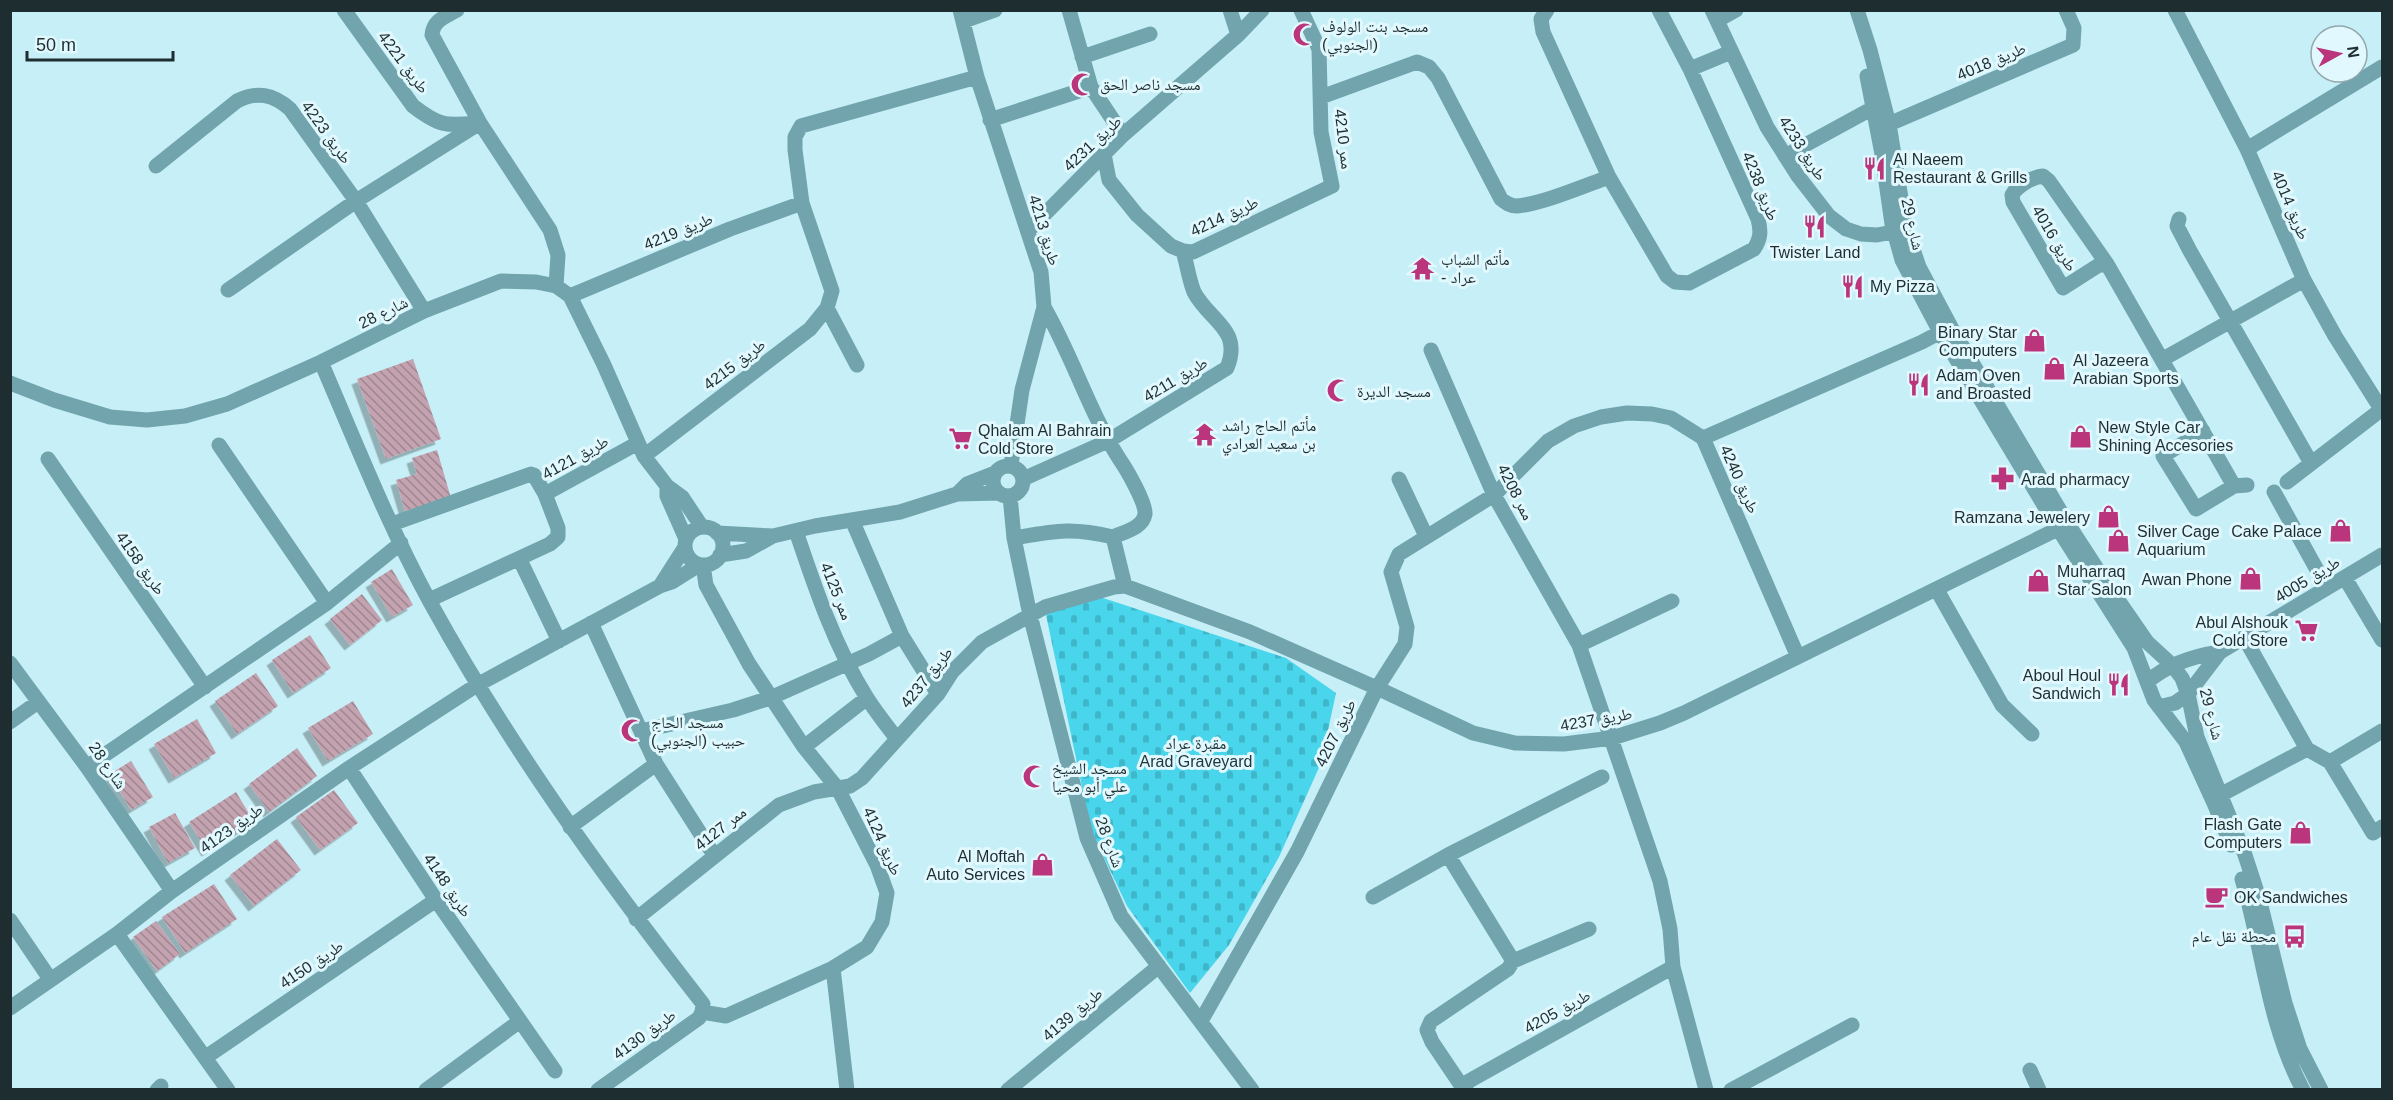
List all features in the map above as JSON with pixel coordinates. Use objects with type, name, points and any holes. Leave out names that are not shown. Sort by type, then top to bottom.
[{"type":"street","name":"طريق 4221","points":[[344,10],[413,106],[428,118],[446,126],[480,123]]},
{"type":"street","name":"طريق 4221","points":[[457,10],[437,21],[432,28],[435,45],[480,123],[550,230],[558,255],[556,286]]},
{"type":"street","points":[[962,16],[995,10]]},
{"type":"street","points":[[1068,10],[1091,87],[1124,135]]},
{"type":"street","points":[[1230,10],[1238,35]]},
{"type":"street","name":"طريق 4231","points":[[1028,231],[1124,135],[1238,35],[1262,10]]},
{"type":"street","name":"ممر 4210","points":[[1300,10],[1319,49],[1321,132],[1332,186]]},
{"type":"street","name":"طريق 4238","points":[[1547,10],[1541,19],[1543,32],[1609,177],[1667,276],[1675,282],[1689,283],[1754,249],[1760,241],[1761,230],[1690,69],[1659,10]]},
{"type":"street","name":"طريق 4233","points":[[1736,10],[1715,15],[1767,127],[1812,195],[1836,223],[1861,234],[1877,236],[1899,231]]},
{"type":"street","name":"شارع 29","points":[[1846,10],[1867,78],[1899,231]]},
{"type":"street","name":"شارع 29","points":[[1857,10],[1889,124],[1902,260],[1946,329],[2134,648],[2159,707],[2186,742],[2226,833],[2247,895],[2270,996],[2287,1055],[2303,1089]]},
{"type":"street","name":"طريق 4018","points":[[1889,124],[2073,45],[2074,28],[2066,10]]},
{"type":"street","name":"طريق 4014","points":[[2175,10],[2247,149],[2304,280],[2335,336],[2382,409]]},
{"type":"street","name":"طريق 4213","points":[[962,16],[990,120],[1041,272],[1044,308],[1022,390],[1011,465]]},
{"type":"street","points":[[1082,57],[1150,34]]},
{"type":"street","points":[[1690,69],[1731,52]]},
{"type":"street","name":"ممر 4210","points":[[1321,97],[1417,62],[1428,67],[1438,78],[1501,199],[1508,205],[1518,206],[1559,195],[1609,177]]},
{"type":"street","points":[[2247,149],[2382,69]]},
{"type":"street","points":[[802,204],[795,150],[795,137],[801,126],[977,77]]},
{"type":"street","points":[[990,120],[1091,87]]},
{"type":"street","name":"طريق 4223","points":[[156,166],[237,101],[247,96],[270,96],[281,101],[290,109],[356,201],[424,311]]},
{"type":"street","points":[[1785,156],[1873,108]]},
{"type":"street","points":[[228,290],[356,201],[480,123]]},
{"type":"street","name":"طريق 4214","points":[[1104,154],[1109,180],[1122,198],[1162,240],[1183,251],[1193,252],[1332,186]]},
{"type":"street","name":"طريق 4016","points":[[2107,264],[2099,265],[2063,288],[2013,202],[2012,195],[2015,190],[2036,177],[2043,176],[2049,181],[2107,264],[2203,431],[2241,486],[2196,509],[2163,456],[2203,431]]},
{"type":"street","name":"طريق 4215","points":[[641,449],[810,329],[827,308],[832,291],[802,204]]},
{"type":"street","name":"طريق 4219","points":[[570,296],[730,229],[802,204]]},
{"type":"street","points":[[2179,219],[2177,226],[2311,463]]},
{"type":"street","name":"طريق 4211","points":[[1023,479],[1108,441],[1227,368],[1231,359],[1231,342],[1225,328],[1195,292],[1183,251]]},
{"type":"street","points":[[2163,359],[2304,280]]},
{"type":"street","name":"شارع 28","points":[[10,383],[54,400],[110,417],[147,420],[185,416],[227,404],[321,362],[424,311],[501,281],[536,282],[556,286],[570,296],[604,364],[641,449],[667,486],[682,497],[702,527]]},
{"type":"street","points":[[827,308],[857,365]]},
{"type":"street","points":[[1014,538],[1061,530],[1084,530],[1113,537],[1136,527],[1143,520],[1145,510],[1125,468],[1108,441],[1055,326],[1044,308]]},
{"type":"street","points":[[1703,438],[1946,329]]},
{"type":"street","name":"ممر 4208","points":[[1431,350],[1494,495],[1579,645],[1612,738]]},
{"type":"street","points":[[321,362],[400,543],[477,685],[570,826],[703,1008]]},
{"type":"street","points":[[2287,482],[2382,409]]},
{"type":"street","name":"طريق 4240","points":[[1494,495],[1548,441],[1574,426],[1601,417],[1627,413],[1652,414],[1671,418],[1703,438],[1798,657]]},
{"type":"street","points":[[219,445],[327,603]]},
{"type":"street","name":"طريق 4121","points":[[429,600],[520,560],[550,544],[558,537],[558,528],[545,494],[641,449]]},
{"type":"street","name":"طريق 4158","points":[[48,459],[205,687]]},
{"type":"street","points":[[717,533],[773,536],[900,512],[957,494],[1004,495],[1020,490],[1023,479],[1022,473],[1011,465],[1001,467],[995,474],[993,484],[1004,495]]},
{"type":"street","points":[[392,524],[531,474],[534,475],[545,494]]},
{"type":"street","points":[[957,494],[967,484],[995,474]]},
{"type":"street","points":[[1399,479],[1426,536]]},
{"type":"street","name":"شارع 28","points":[[667,486],[667,496],[686,543]]},
{"type":"street","points":[[2274,492],[2327,588]]},
{"type":"street","name":"شارع 28","points":[[1004,495],[1030,615],[1087,838],[1121,916],[1252,1089]]},
{"type":"street","name":"طريق 4207","points":[[1201,1021],[1297,852],[1377,688],[1405,644],[1407,627],[1393,582],[1391,572],[1393,563],[1399,554],[1494,495]]},
{"type":"street","points":[[852,520],[902,636],[938,694]]},
{"type":"street","points":[[709,562],[722,548],[717,533],[712,529],[702,527],[692,531],[686,543],[687,555],[709,562],[746,551],[773,536]]},
{"type":"street","name":"شارع 29","points":[[2063,527],[2141,634],[2182,678],[2188,693],[2197,737],[2222,794],[2259,898],[2285,1003],[2300,1049],[2320,1089]]},
{"type":"street","name":"طريق 4237","points":[[838,789],[850,786],[862,778],[938,694],[952,672],[982,642],[1045,607],[1097,590],[1125,586],[1250,632],[1473,733],[1515,743],[1564,744],[1612,738],[1684,713],[2063,527]]},
{"type":"street","name":"ممر 4125","points":[[796,531],[819,600],[848,663],[867,698],[897,740]]},
{"type":"street","points":[[1113,537],[1125,586]]},
{"type":"street","points":[[87,767],[327,603],[400,543]]},
{"type":"street","name":"طريق 4123","points":[[660,586],[686,543]]},
{"type":"street","name":"طريق 4005","points":[[2147,682],[2172,665],[2220,652],[2382,555]]},
{"type":"street","points":[[520,560],[559,641]]},
{"type":"street","name":"طريق 4123","points":[[10,1008],[117,934],[172,891],[349,768],[477,685],[709,562]]},
{"type":"street","name":"طريق 4124","points":[[703,1008],[710,1015],[726,1016],[833,968],[867,947],[882,922],[886,893],[877,865],[838,789],[804,747],[770,698],[704,581],[709,562]]},
{"type":"street","points":[[2345,578],[2382,640]]},
{"type":"street","points":[[1937,590],[2002,705],[2032,734]]},
{"type":"street","points":[[1579,645],[1672,601]]},
{"type":"street","points":[[591,623],[656,764],[714,855]]},
{"type":"street","points":[[642,731],[733,710],[770,698],[902,636]]},
{"type":"street","points":[[2244,638],[2307,749],[2330,762],[2373,833],[2382,827]]},
{"type":"street","name":"طريق 4005","points":[[2159,707],[2175,703],[2188,693],[2220,652]]},
{"type":"street","name":"شارع 28","points":[[10,663],[87,767],[172,891]]},
{"type":"street","points":[[804,747],[867,698]]},
{"type":"street","points":[[10,722],[38,702]]},
{"type":"street","points":[[2330,762],[2382,731]]},
{"type":"street","points":[[1612,738],[1660,881],[1670,929],[1673,967],[1706,1089]]},
{"type":"street","points":[[2222,794],[2307,749]]},
{"type":"street","points":[[570,826],[656,764]]},
{"type":"street","name":"طريق 4148","points":[[349,768],[436,900],[555,1071]]},
{"type":"street","points":[[1373,897],[1448,855],[1602,777]]},
{"type":"street","name":"ممر 4127","points":[[636,919],[778,805],[814,792],[838,789]]},
{"type":"street","points":[[1448,855],[1514,961]]},
{"type":"street","name":"طريق 4150","points":[[206,1058],[436,900]]},
{"type":"street","points":[[10,920],[50,979]]},
{"type":"street","points":[[1462,1089],[1432,1042],[1427,1030],[1431,1021],[1509,969],[1514,961],[1589,929]]},
{"type":"street","points":[[117,934],[228,1089]]},
{"type":"street","name":"طريق 4139","points":[[1008,1089],[1159,966]]},
{"type":"street","name":"طريق 4205","points":[[1462,1089],[1469,1081],[1673,967]]},
{"type":"street","points":[[833,968],[848,1089]]},
{"type":"street","name":"طريق 4130","points":[[598,1089],[699,1018],[703,1008]]},
{"type":"street","points":[[426,1089],[520,1021]]},
{"type":"street","points":[[1731,1089],[1852,1025]]},
{"type":"street","points":[[2030,1070],[2039,1089]]},
{"type":"green space","name":"مقبرة عراد Arad Graveyard","points":[[1094,595],[1286,658],[1336,693],[1321,763],[1279,857],[1229,945],[1190,993],[1127,906],[1091,830],[1045,610]]},
{"type":"building","points":[[413,359],[441,439],[386,459],[357,379]]},
{"type":"building","points":[[437,450],[451,498],[405,511],[396,480],[417,474],[412,458]]},
{"type":"building","points":[[392,569],[413,605],[392,617],[371,582]]},
{"type":"building","points":[[362,594],[382,620],[350,645],[330,619]]},
{"type":"building","points":[[310,635],[331,668],[293,693],[272,660]]},
{"type":"building","points":[[256,673],[278,706],[237,734],[215,701]]},
{"type":"building","points":[[353,701],[373,734],[328,761],[308,728]]},
{"type":"building","points":[[197,719],[216,753],[174,778],[154,744]]},
{"type":"building","points":[[297,748],[317,776],[269,812],[249,784]]},
{"type":"building","points":[[131,761],[153,797],[131,810],[110,774]]},
{"type":"building","points":[[334,790],[358,823],[320,850],[296,817]]},
{"type":"building","points":[[236,792],[254,822],[207,851],[189,822]]},
{"type":"building","points":[[175,813],[195,848],[168,863],[149,827]]},
{"type":"building","points":[[277,839],[301,870],[254,906],[230,875]]},
{"type":"building","points":[[214,884],[237,919],[185,953],[162,917]]},
{"type":"building","points":[[156,921],[180,954],[157,971],[133,937]]},
{"type":"place","name":"مسجد بنت الولوف (الجنوبي)","points":[[1304,35]]},
{"type":"place","name":"مسجد ناصر الحق","points":[[1082,84]]},
{"type":"place","name":"Al Naeem Restaurant & Grills","points":[[1875,168]]},
{"type":"place","name":"Twister Land","points":[[1815,227]]},
{"type":"place","name":"مأتم الشباب - عراد","points":[[1423,268]]},
{"type":"place","name":"My Pizza","points":[[1852,286]]},
{"type":"place","name":"Binary Star Computers","points":[[2035,341]]},
{"type":"place","name":"Al Jazeera Arabian Sports","points":[[2055,369]]},
{"type":"place","name":"Adam Oven and Broasted","points":[[1918,384]]},
{"type":"place","name":"مسجد الديرة","points":[[1339,391]]},
{"type":"place","name":"مأتم الحاج راشد بن سعيد العرادي","points":[[1204,434]]},
{"type":"place","name":"New Style Car Shining Accesories","points":[[2080,436]]},
{"type":"place","name":"Qhalam Al Bahrain Cold Store","points":[[960,439]]},
{"type":"place","name":"Arad pharmacy","points":[[2003,479]]},
{"type":"place","name":"Ramzana Jewelery","points":[[2108,517]]},
{"type":"place","name":"Cake Palace","points":[[2340,531]]},
{"type":"place","name":"Silver Cage Aquarium","points":[[2119,540]]},
{"type":"place","name":"Awan Phone","points":[[2250,579]]},
{"type":"place","name":"Muharraq Star Salon","points":[[2039,580]]},
{"type":"place","name":"Abul Alshouk Cold Store","points":[[2306,631]]},
{"type":"place","name":"Aboul Houl Sandwich","points":[[2119,684]]},
{"type":"place","name":"مسجد الحاج حبيب (الجنوبي)","points":[[633,731]]},
{"type":"place","name":"مسجد الشيخ علي أبو محيا","points":[[1034,777]]},
{"type":"place","name":"Flash Gate Computers","points":[[2300,833]]},
{"type":"place","name":"Al Moftah Auto Services","points":[[1043,865]]},
{"type":"place","name":"OK Sandwiches","points":[[2216,897]]},
{"type":"place","name":"محطة نقل عام","points":[[2294,936]]}]
